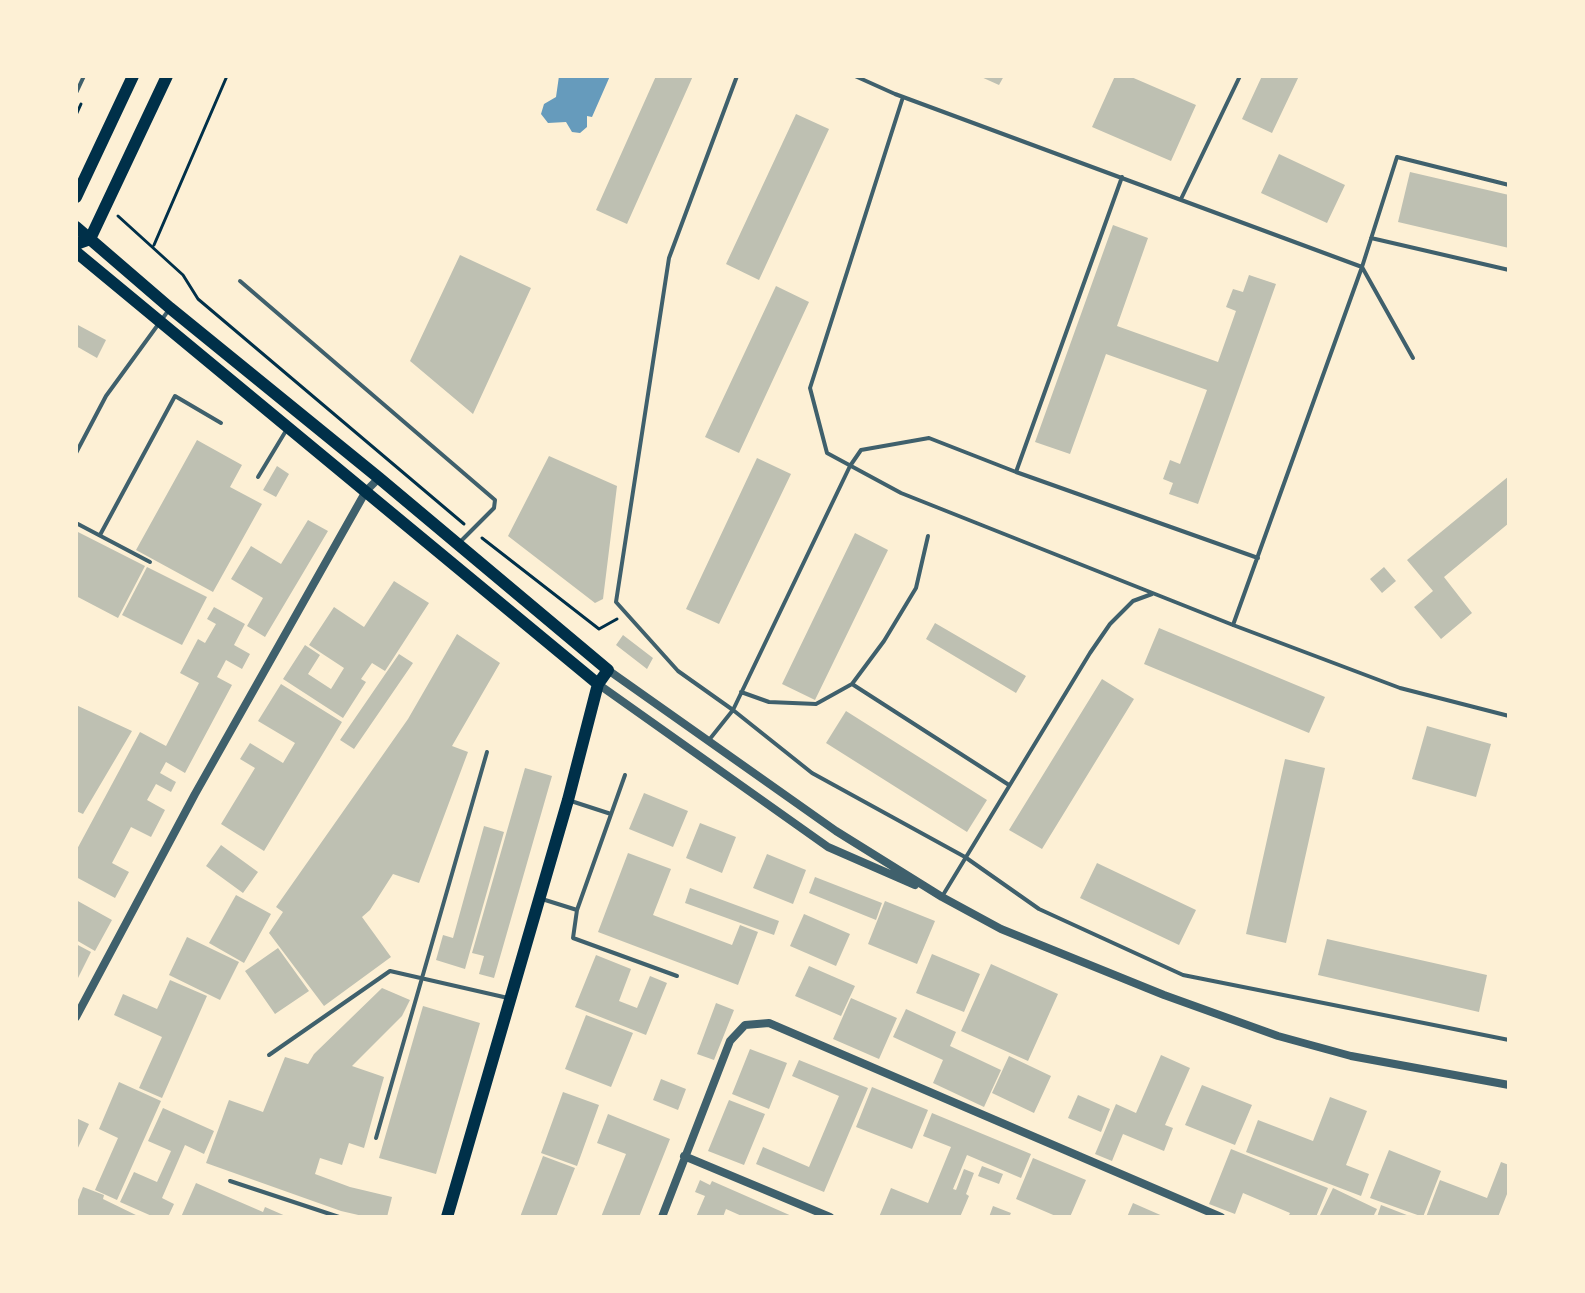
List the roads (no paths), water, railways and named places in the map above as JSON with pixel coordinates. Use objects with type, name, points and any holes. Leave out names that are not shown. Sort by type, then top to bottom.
[{"type":"main road","points":[[76,197],[133,76]]},
{"type":"main road","points":[[76,244],[90,239],[167,76]]},
{"type":"main road","points":[[76,227],[608,670],[598,684],[568,800],[447,1217]]},
{"type":"main road","points":[[76,252],[598,684]]},
{"type":"street","points":[[76,1017],[195,794],[366,491],[379,478]]},
{"type":"street","points":[[608,670],[836,831],[942,897],[1001,929],[1278,1036],[1365,1059],[1509,1085]]},
{"type":"street","points":[[598,684],[828,847],[942,897]]},
{"type":"street","points":[[662,1217],[730,1041],[745,1025],[769,1023],[1221,1217]]},
{"type":"street","points":[[684,1156],[830,1217]]},
{"type":"lane","points":[[76,93],[84,76]]},
{"type":"lane","points":[[737,76],[669,258],[616,602],[678,671],[812,773],[965,857],[1039,909],[1183,975],[1509,1040]]},
{"type":"lane","points":[[855,76],[903,97],[1362,267],[1413,358]]},
{"type":"lane","points":[[1181,199],[1240,76]]},
{"type":"lane","points":[[903,97],[810,388],[827,453],[901,493],[1233,625],[1400,688],[1509,716]]},
{"type":"lane","points":[[1233,625],[1362,267],[1397,157],[1509,185]]},
{"type":"lane","points":[[1016,472],[1122,177]]},
{"type":"lane","points":[[1371,238],[1509,270]]},
{"type":"lane","points":[[240,281],[495,500],[494,508],[458,544]]},
{"type":"lane","points":[[76,453],[106,396],[170,308]]},
{"type":"lane","points":[[100,535],[175,396],[221,423]]},
{"type":"lane","points":[[258,477],[288,427]]},
{"type":"lane","points":[[708,742],[733,710],[850,466],[861,450],[929,438],[1258,558]]},
{"type":"lane","points":[[76,523],[150,562]]},
{"type":"lane","points":[[741,692],[769,702],[816,704],[852,684],[884,641],[916,588],[928,536]]},
{"type":"lane","points":[[942,897],[1063,694],[1110,624],[1133,601],[1153,593]]},
{"type":"lane","points":[[852,684],[1009,785]]},
{"type":"lane","points":[[376,1138],[487,752]]},
{"type":"lane","points":[[625,775],[577,910],[573,938],[677,976]]},
{"type":"lane","points":[[568,800],[611,814]]},
{"type":"lane","points":[[539,898],[577,910]]},
{"type":"lane","points":[[269,1055],[390,971],[511,999]]},
{"type":"lane","points":[[230,1181],[339,1217]]},
{"type":"water","points":[[559,76],[610,76],[592,117],[587,116],[587,127],[580,133],[572,132],[566,122],[548,123],[541,114],[544,104],[556,97]]}]
